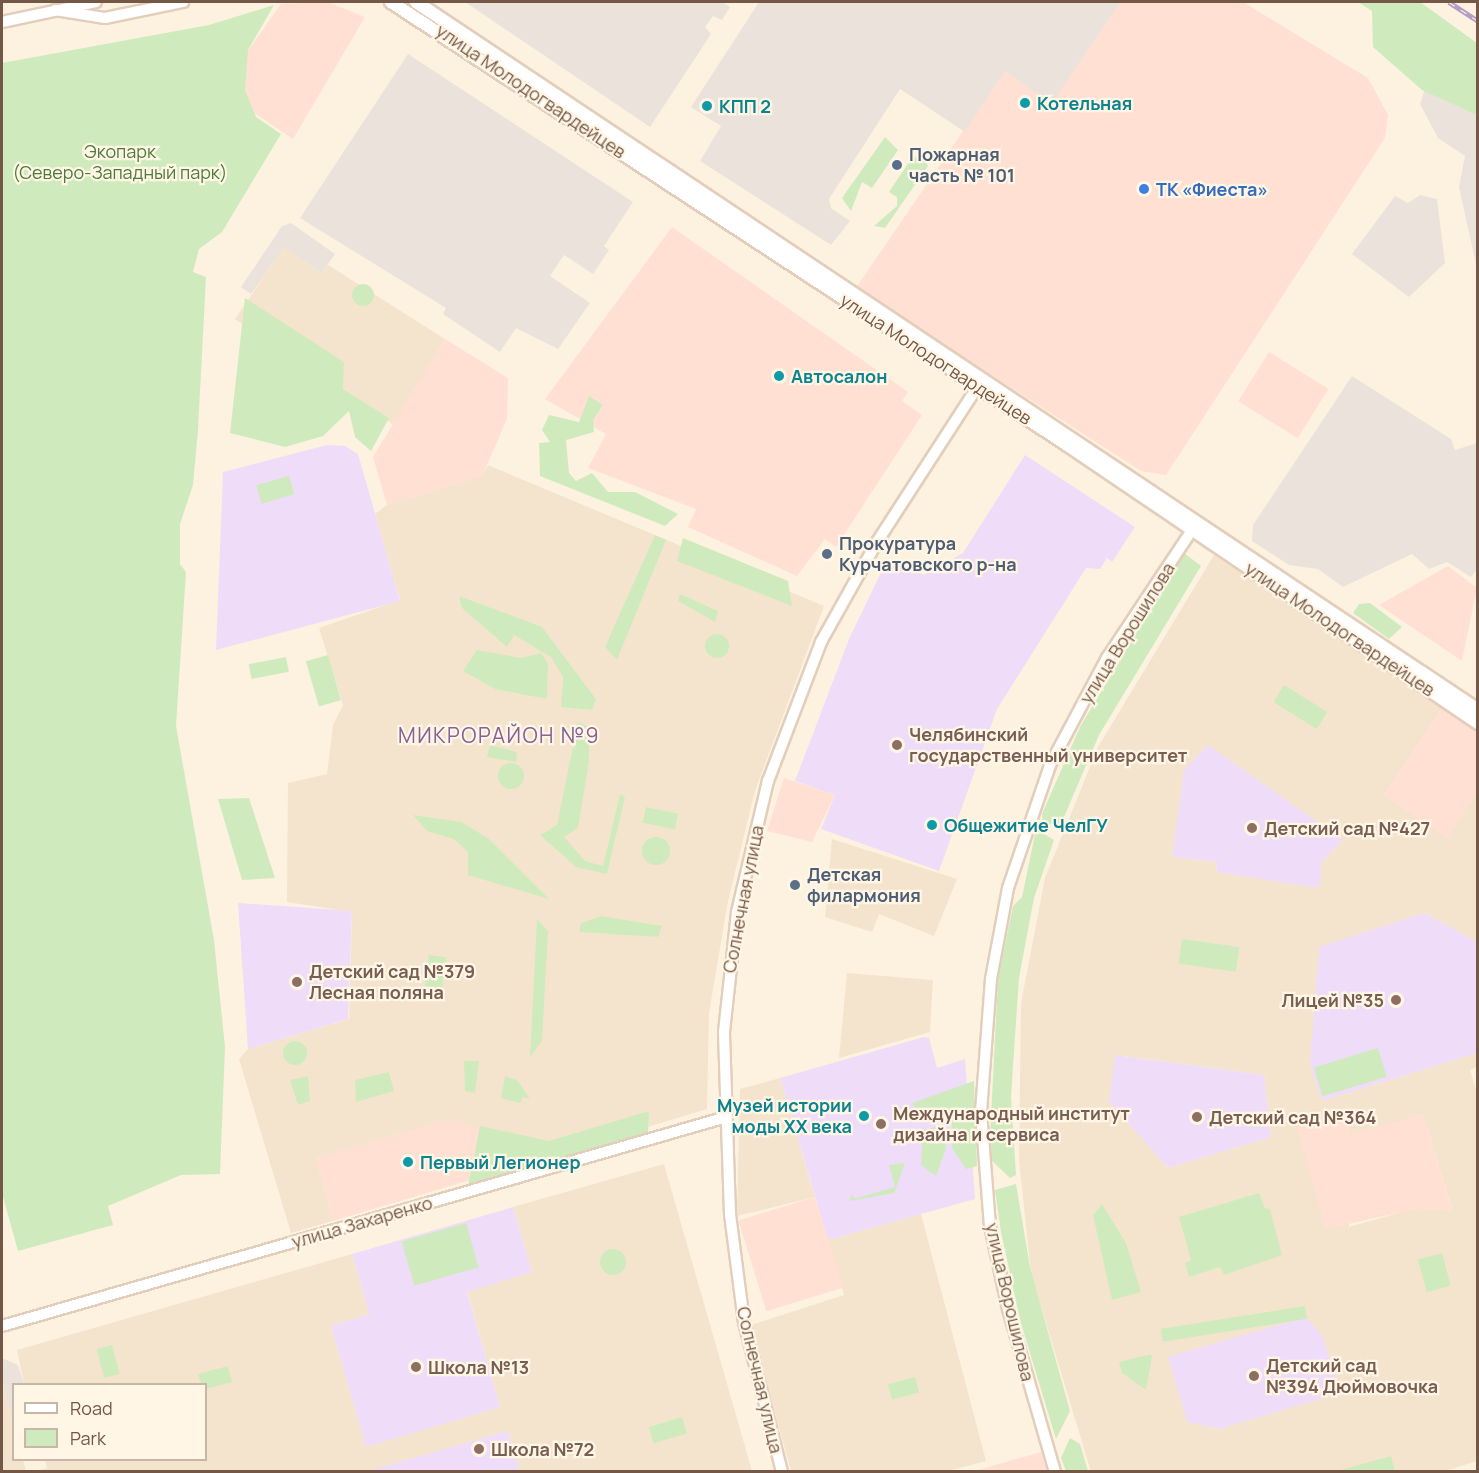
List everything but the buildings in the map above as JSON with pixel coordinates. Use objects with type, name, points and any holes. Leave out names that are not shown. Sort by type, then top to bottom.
[{"type":"main road","name":"улица Молодогвардейцев","points":[[391,2],[678,181]]},
{"type":"main road","name":"улица Молодогвардейцев","points":[[416,2],[678,181],[1231,548],[1463,706],[1478,723]]},
{"type":"main road","name":"улица Молодогвардейцев","points":[[1463,706],[1478,710]]},
{"type":"street","points":[[2,22],[96,2]]},
{"type":"street","points":[[55,10],[105,18],[183,2]]},
{"type":"street","name":"Солнечная улица","points":[[782,1472],[738,1286],[723,1118],[731,946],[768,781],[808,673],[845,596],[981,382]]},
{"type":"street","name":"улица Ворошилова","points":[[1055,1472],[1010,1320],[990,1226],[981,1112],[991,979],[1008,888],[1050,765],[1107,658],[1195,525]]},
{"type":"street","name":"улица Захаренко","points":[[2,1326],[723,1118]]},
{"type":"shaded area","points":[[327,2],[365,17],[293,139],[220,90],[281,4]]},
{"type":"shaded area","points":[[465,2],[722,2],[730,7],[722,20],[713,16],[705,27],[711,34],[650,127]]},
{"type":"shaded area","points":[[759,2],[1121,2],[1054,100],[1047,101],[1005,71],[965,132],[900,89],[829,199],[831,208],[850,221],[831,245],[700,161],[721,126],[691,107]]},
{"type":"shaded area","points":[[1051,2],[1243,2],[1368,78],[1388,115],[1385,138],[1166,475],[1141,471],[856,288]]},
{"type":"shaded area","points":[[408,54],[633,202],[604,246],[609,250],[593,274],[564,255],[550,276],[590,303],[558,349],[516,328],[500,352],[443,314],[446,308],[300,218]]},
{"type":"shaded area","points":[[1426,86],[1477,112],[1477,269],[1459,187],[1465,156],[1438,138],[1420,104]]},
{"type":"shaded area","points":[[1420,195],[1437,199],[1445,263],[1409,297],[1352,254],[1395,196],[1408,203]]},
{"type":"shaded area","points":[[291,223],[335,254],[322,273],[284,248],[251,294],[241,287],[282,226]]},
{"type":"shaded area","points":[[672,227],[908,392],[902,401],[922,415],[836,547],[825,539],[797,576],[688,527],[696,509],[588,468],[606,434],[545,399]]},
{"type":"shaded area","points":[[284,247],[322,273],[328,265],[445,339],[394,425],[235,319]]},
{"type":"shaded area","points":[[445,339],[508,378],[507,419],[482,476],[387,505],[373,457]]},
{"type":"shaded area","points":[[1269,352],[1328,389],[1298,438],[1238,401]]},
{"type":"shaded area","points":[[1352,376],[1451,439],[1455,450],[1477,443],[1477,569],[1471,577],[1447,562],[1429,569],[1412,554],[1343,587],[1318,569],[1289,565],[1252,541],[1253,525]]},
{"type":"shaded area","points":[[327,445],[345,446],[358,454],[400,601],[216,650],[223,472]]},
{"type":"shaded area","points":[[1025,455],[1135,527],[1112,562],[1107,558],[1100,569],[1086,568],[997,709],[939,871],[821,829],[835,795],[795,781],[849,639],[887,560],[924,575],[963,553]]},
{"type":"shaded area","points":[[488,465],[824,606],[755,791],[728,901],[709,1013],[707,1109],[558,1154],[316,1158],[333,1221],[291,1233],[239,1059],[248,1049],[349,1019],[352,912],[287,902],[288,783],[327,774],[333,725],[343,705],[319,628],[400,600],[375,514],[387,505],[482,476]]},
{"type":"shaded area","points":[[1214,555],[1442,708],[1384,795],[1447,837],[1477,792],[1477,942],[1425,913],[1322,1101],[1477,1053],[1477,1067],[1470,1070],[1478,1096],[1477,1461],[1442,1472],[1091,1472],[1031,1273],[1019,1160],[1021,1003],[1045,878],[1098,747]],"holes":[[[1180,816],[1319,888],[1216,871],[1217,862],[1172,857]],[[1116,1055],[1264,1075],[1271,1137],[1168,1168],[1110,1102]],[[1344,1113],[1351,1136],[1423,1114],[1452,1209],[1415,1208],[1349,1227]],[[1339,1393],[1220,1429],[1187,1422],[1185,1413]]]},
{"type":"shaded area","points":[[1448,566],[1477,588],[1462,661],[1379,605]]},
{"type":"shaded area","points":[[1442,708],[1478,732],[1477,792],[1447,838],[1384,795]]},
{"type":"shaded area","name":"Детский сад №427","points":[[1208,745],[1343,840],[1322,861],[1319,888],[1216,872],[1217,862],[1172,857],[1184,770]]},
{"type":"shaded area","points":[[784,778],[835,795],[812,842],[767,831]]},
{"type":"shaded area","points":[[832,839],[957,879],[934,936],[879,914],[872,932],[825,917]]},
{"type":"shaded area","name":"Детский сад №379 Лесная поляна","points":[[238,903],[352,911],[348,1019],[248,1049]]},
{"type":"shaded area","name":"Лицей №35","points":[[1425,913],[1477,942],[1477,1053],[1322,1101],[1310,1064],[1319,947]]},
{"type":"shaded area","points":[[847,973],[933,980],[930,1032],[839,1058]]},
{"type":"shaded area","name":"Международный институт дизайна и сервиса","points":[[924,1037],[929,1038],[937,1068],[965,1059],[975,1199],[828,1240],[780,1078]]},
{"type":"shaded area","name":"Детский сад №364","points":[[1115,1055],[1264,1075],[1271,1137],[1168,1168],[1109,1102]]},
{"type":"shaded area","points":[[780,1078],[815,1197],[737,1216],[740,1089]]},
{"type":"shaded area","points":[[1344,1113],[1351,1135],[1423,1114],[1452,1210],[1415,1209],[1326,1229],[1297,1128]]},
{"type":"shaded area","points":[[449,1119],[558,1154],[333,1221],[316,1158]]},
{"type":"shaded area","points":[[664,1164],[752,1471],[519,1471],[508,1431],[372,1471],[36,1471],[47,1468],[45,1461],[207,1461],[207,1383],[24,1383],[17,1350],[352,1254],[369,1314],[331,1326],[366,1446],[500,1407],[467,1291],[532,1272],[513,1207]]},
{"type":"shaded area","points":[[815,1197],[843,1288],[766,1311],[738,1220]]},
{"type":"shaded area","name":"Школа №13","points":[[513,1207],[532,1272],[467,1292],[500,1407],[366,1447],[331,1326],[369,1314],[352,1254]]},
{"type":"shaded area","points":[[921,1214],[986,1461],[948,1471],[791,1471],[751,1325],[844,1295],[828,1240]]},
{"type":"shaded area","name":"Детский сад №394 Дюймовочка","points":[[1306,1317],[1323,1337],[1340,1393],[1220,1429],[1187,1422],[1168,1357]]},
{"type":"shaded area","points":[[2,1358],[18,1365],[24,1383],[12,1383],[12,1421],[2,1381]]},
{"type":"shaded area","points":[[2,1381],[12,1421],[12,1461],[23,1461],[26,1471],[2,1471]]},
{"type":"shaded area","name":"Школа №72","points":[[508,1431],[519,1471],[371,1470]]},
{"type":"shaded area","points":[[1041,1452],[1047,1471],[975,1471]]},
{"type":"green space","points":[[1358,2],[1420,2],[1477,43],[1477,115],[1422,90],[1373,47],[1372,11]]},
{"type":"green space","name":"Экопарк (Северо-Западный парк)","points":[[274,5],[248,50],[245,90],[256,117],[281,134],[222,232],[199,249],[193,272],[206,277],[193,485],[180,524],[180,564],[186,572],[176,726],[214,940],[225,1047],[220,1174],[181,1175],[108,1206],[113,1225],[18,1251],[2,1193],[2,63],[209,25]]},
{"type":"green space","points":[[885,137],[898,150],[872,188],[862,182],[851,211],[842,198]]},
{"type":"green space","points":[[922,155],[928,166],[885,228],[874,226],[897,206],[897,197],[889,192],[911,159]]},
{"type":"green space","points":[[363,284],[371,287],[374,295],[371,303],[363,306],[355,303],[352,295],[355,287]]},
{"type":"green space","points":[[245,298],[344,362],[343,389],[389,418],[371,451],[355,437],[349,411],[323,436],[285,447],[230,433]]},
{"type":"green space","points":[[589,396],[603,405],[593,420],[594,432],[566,440],[569,473],[576,481],[592,473],[608,492],[635,492],[678,514],[665,526],[540,476],[539,443],[550,442],[542,430],[549,415],[579,422]]},
{"type":"green space","points":[[289,476],[294,494],[262,504],[256,485]]},
{"type":"green space","points":[[655,535],[666,540],[617,660],[605,647]]},
{"type":"green space","points":[[683,538],[788,581],[792,606],[677,561]]},
{"type":"green space","points":[[1184,553],[1201,566],[1099,735],[1061,824],[1043,824],[1042,814],[1080,727]]},
{"type":"green space","points":[[680,594],[718,611],[715,622],[678,601]]},
{"type":"green space","points":[[459,596],[542,627],[596,699],[592,710],[561,707],[563,677],[551,657],[514,635],[507,647],[462,608]]},
{"type":"green space","points":[[1370,603],[1402,627],[1389,639],[1353,613],[1359,604]]},
{"type":"green space","points":[[712,634],[722,634],[729,641],[729,651],[722,658],[712,658],[705,651],[705,641]]},
{"type":"green space","points":[[477,650],[521,658],[541,653],[548,663],[547,699],[495,689],[463,671]]},
{"type":"green space","points":[[328,655],[341,700],[319,707],[306,661]]},
{"type":"green space","points":[[286,657],[289,672],[252,679],[249,664]]},
{"type":"green space","points":[[1284,685],[1327,712],[1317,729],[1273,702]]},
{"type":"green space","points":[[578,722],[589,727],[589,761],[578,828],[564,837],[585,861],[603,866],[620,794],[625,797],[607,874],[576,867],[540,835],[557,825]]},
{"type":"green space","points":[[490,745],[517,752],[516,762],[487,757]]},
{"type":"green space","points":[[511,763],[520,767],[524,776],[520,785],[511,789],[502,785],[498,776],[502,767]]},
{"type":"green space","points":[[249,798],[275,878],[242,880],[218,799]]},
{"type":"green space","points":[[646,807],[678,814],[675,830],[643,823]]},
{"type":"green space","points":[[413,815],[461,822],[488,838],[549,899],[468,875],[468,852],[454,839],[427,831]]},
{"type":"green space","points":[[1041,832],[1054,840],[1034,898],[1019,978],[1011,1096],[1016,1175],[1010,1178],[992,1161],[990,1138],[998,979],[1013,906],[1022,897],[1035,834]]},
{"type":"green space","points":[[656,837],[666,841],[670,851],[666,861],[656,865],[646,861],[642,851],[646,841]]},
{"type":"green space","points":[[602,916],[662,926],[658,937],[579,932],[581,923]]},
{"type":"green space","points":[[537,919],[548,931],[542,1041],[530,1057]]},
{"type":"green space","points":[[1182,939],[1239,947],[1236,972],[1179,964]]},
{"type":"green space","points":[[429,955],[446,957],[442,990],[425,988]]},
{"type":"green space","points":[[295,1041],[304,1044],[307,1053],[304,1062],[295,1065],[286,1062],[283,1053],[286,1044]]},
{"type":"green space","points":[[1378,1048],[1387,1077],[1323,1096],[1314,1068]]},
{"type":"green space","points":[[464,1061],[479,1061],[475,1093],[465,1091]]},
{"type":"green space","points":[[389,1072],[394,1091],[356,1102],[355,1080]]},
{"type":"green space","points":[[308,1076],[310,1101],[298,1105],[290,1080]]},
{"type":"green space","points":[[505,1076],[517,1080],[530,1099],[523,1097],[520,1103],[501,1098]]},
{"type":"green space","points":[[974,1081],[977,1166],[966,1169],[952,1148],[952,1114],[941,1111],[922,1123],[912,1103]]},
{"type":"green space","points":[[649,1111],[648,1134],[468,1186],[480,1126],[549,1141]]},
{"type":"green space","points":[[935,1127],[943,1132],[946,1149],[936,1176],[921,1165],[923,1130]]},
{"type":"green space","points":[[905,1163],[894,1193],[849,1201],[852,1194],[854,1199],[895,1187],[889,1165]]},
{"type":"green space","points":[[1016,1184],[1030,1267],[1070,1411],[1056,1439],[1020,1320],[1001,1232],[995,1190]]},
{"type":"green space","points":[[1259,1193],[1265,1208],[1270,1209],[1282,1255],[1224,1275],[1220,1267],[1189,1277],[1185,1263],[1191,1260],[1179,1217]]},
{"type":"green space","points":[[1102,1204],[1126,1243],[1141,1292],[1112,1300],[1093,1215]]},
{"type":"green space","points":[[466,1223],[479,1267],[414,1286],[402,1241]]},
{"type":"green space","points":[[613,1249],[622,1253],[626,1262],[622,1271],[613,1275],[604,1271],[600,1262],[604,1253]]},
{"type":"green space","points":[[1442,1253],[1451,1286],[1427,1292],[1418,1259]]},
{"type":"green space","points":[[1305,1306],[1307,1319],[1163,1342],[1161,1329]]},
{"type":"green space","points":[[112,1345],[120,1374],[104,1378],[97,1349]]},
{"type":"green space","points":[[1151,1354],[1146,1390],[1122,1373],[1119,1362]]},
{"type":"green space","points":[[228,1366],[232,1382],[207,1389],[207,1383],[201,1383],[198,1374]]},
{"type":"green space","points":[[915,1377],[919,1392],[892,1400],[888,1384]]},
{"type":"green space","points":[[682,1417],[687,1433],[653,1443],[649,1427]]},
{"type":"green space","points":[[1070,1438],[1080,1444],[1088,1471],[1066,1471],[1061,1458]]},
{"type":"green space","points":[[1391,1456],[1395,1471],[1337,1471]]},
{"type":"railway","points":[[1449,2],[1478,21]]},
{"type":"place","name":"Котельная","points":[[1025,103]]},
{"type":"place","name":"КПП 2","points":[[707,106]]},
{"type":"place","name":"Пожарная часть № 101","points":[[897,165]]},
{"type":"place","name":"ТК «Фиеста»","points":[[1144,189]]},
{"type":"place","name":"Автосалон","points":[[779,376]]},
{"type":"place","name":"Прокуратура Курчатовского р-на","points":[[827,554]]},
{"type":"place","name":"Челябинский государственный университет","points":[[897,745]]},
{"type":"place","name":"Общежитие ЧелГУ","points":[[932,825]]},
{"type":"place","name":"Детский сад №427","points":[[1252,828]]},
{"type":"place","name":"Детская филармония","points":[[795,885]]},
{"type":"place","name":"Детский сад №379 Лесная поляна","points":[[297,982]]},
{"type":"place","name":"Лицей №35","points":[[1396,1000]]},
{"type":"place","name":"Музей истории моды XX века","points":[[864,1116]]},
{"type":"place","name":"Детский сад №364","points":[[1197,1117]]},
{"type":"place","name":"Международный институт дизайна и сервиса","points":[[881,1124]]},
{"type":"place","name":"Первый Легионер","points":[[408,1162]]},
{"type":"place","name":"Школа №13","points":[[416,1367]]},
{"type":"place","name":"Детский сад №394 Дюймовочка","points":[[1254,1376]]},
{"type":"place","name":"Школа №72","points":[[479,1449]]},
{"type":"district","name":"МИКРОРАЙОН №9","points":[[499,735]]}]
